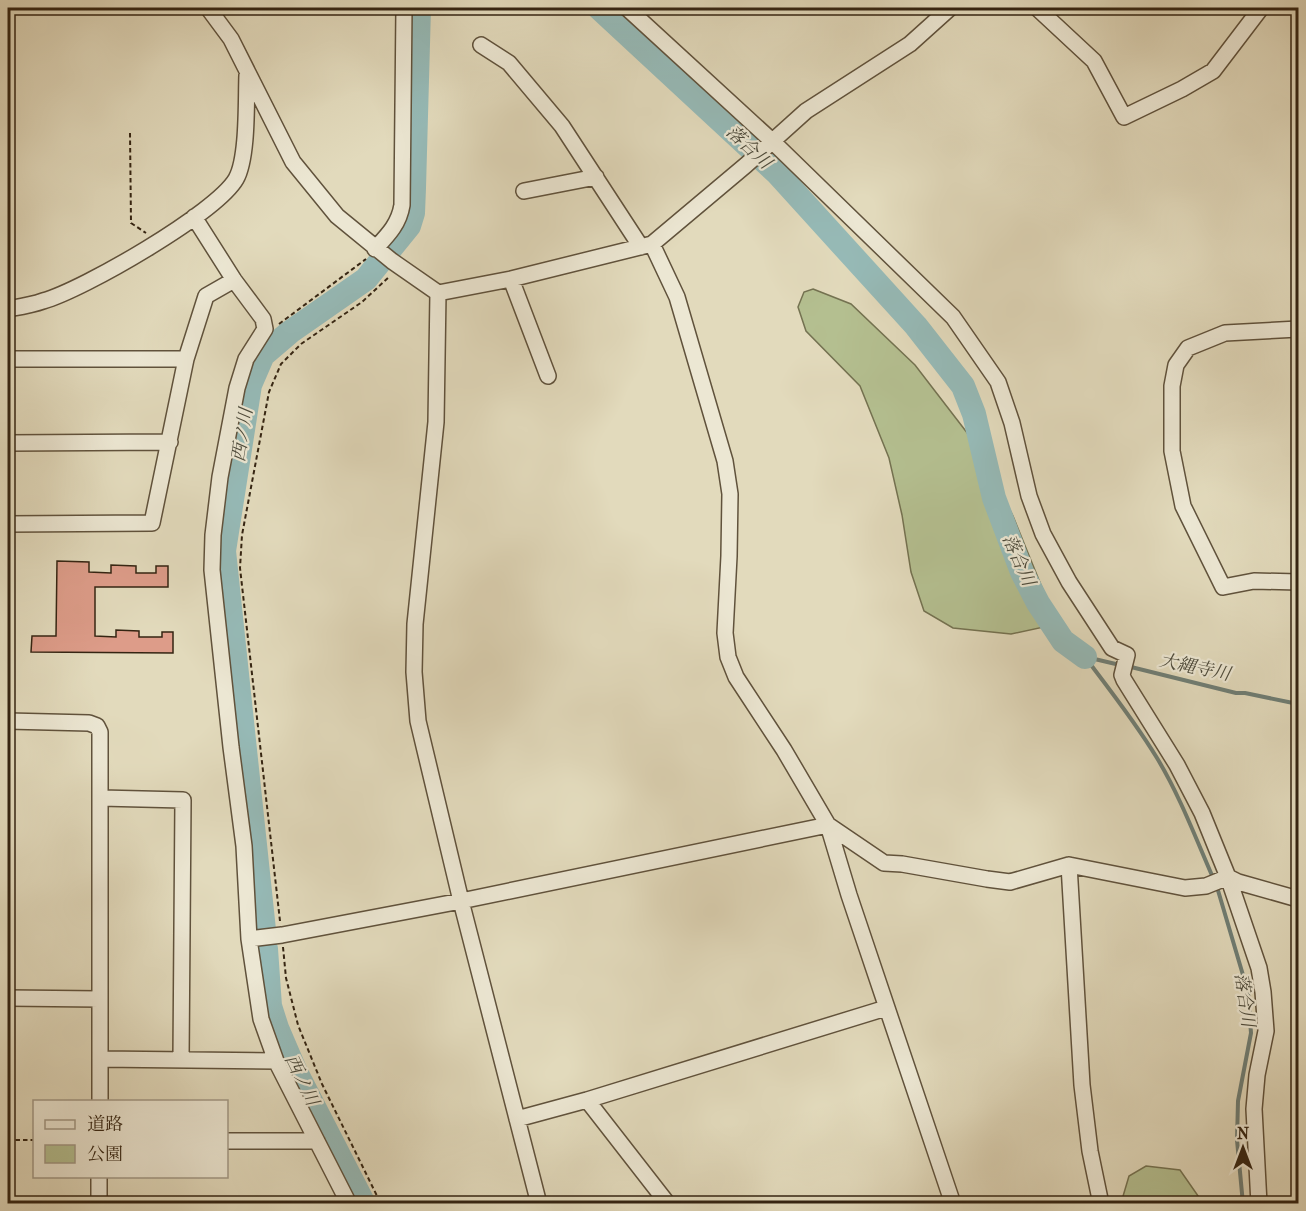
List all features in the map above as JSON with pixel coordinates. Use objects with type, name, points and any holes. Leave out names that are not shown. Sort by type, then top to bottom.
[{"type":"street","points":[[208,8],[231,39],[293,162],[337,216],[387,257],[438,293],[511,279],[647,245],[746,165],[806,111],[910,45],[950,8]]},
{"type":"street","points":[[387,257],[402,205],[405,8]]},
{"type":"street","points":[[627,8],[953,317],[998,382],[1012,423],[1029,496],[1043,534],[1069,582],[1112,648],[1128,655],[1124,668],[1202,813],[1228,877],[1258,968],[1263,992],[1266,1031],[1257,1075],[1254,1109],[1259,1203]]},
{"type":"street","points":[[1037,8],[1094,61],[1124,117],[1182,89],[1213,70],[1261,8]]},
{"type":"street","points":[[481,45],[509,63],[562,126],[596,177],[647,245],[677,297],[725,461],[730,494],[725,633],[728,657],[736,677],[784,750],[828,825],[886,1008],[953,1203]]},
{"type":"street","points":[[8,309],[44,301],[86,283],[158,241],[219,197],[236,179],[243,151],[247,72]]},
{"type":"street","points":[[524,191],[596,177]]},
{"type":"street","points":[[194,217],[234,280],[263,319],[265,329],[246,359],[237,388],[220,477],[213,535],[212,570],[244,846],[249,939],[261,1019],[276,1061],[349,1203]]},
{"type":"street","points":[[511,279],[548,376]]},
{"type":"street","points":[[8,524],[152,523],[186,359],[206,296],[234,280]]},
{"type":"street","points":[[438,293],[436,422],[415,624],[414,672],[418,722],[460,901],[539,1203]]},
{"type":"street","points":[[1299,329],[1225,333],[1188,348],[1176,365],[1172,386],[1172,451],[1183,506],[1222,587],[1254,580],[1299,582]]},
{"type":"street","points":[[8,359],[186,359]]},
{"type":"street","points":[[8,443],[170,442]]},
{"type":"street","points":[[8,721],[89,723],[97,726],[101,741],[100,1100]]},
{"type":"street","points":[[101,798],[183,800],[181,1059]]},
{"type":"street","points":[[249,939],[282,935],[460,901],[828,825],[884,863],[1010,882],[1069,865],[1185,888],[1206,886],[1228,877],[1238,882],[1299,899]]},
{"type":"street","points":[[1069,865],[1082,1085],[1090,1151],[1101,1203]]},
{"type":"street","points":[[8,998],[99,999]]},
{"type":"street","points":[[517,1119],[587,1100],[886,1008]]},
{"type":"street","points":[[100,1059],[276,1061]]},
{"type":"street","points":[[587,1100],[668,1203]]},
{"type":"street","points":[[228,1141],[317,1141]]},
{"type":"street","points":[[99,1178],[99,1203]]},
{"type":"path","points":[[130,133],[131,224],[158,241]]},
{"type":"path","points":[[265,329],[281,323],[323,290],[362,264],[387,257]]},
{"type":"path","points":[[381,1203],[322,1084],[298,1025],[286,978],[240,568],[242,535],[269,392],[281,363],[301,344],[362,302],[387,257]]},
{"type":"path","points":[[8,1140],[33,1140]]},
{"type":"green space","points":[[813,289],[851,304],[915,365],[978,447],[1013,516],[1043,590],[1044,627],[1011,634],[953,628],[924,611],[911,572],[902,515],[889,458],[860,386],[806,331],[798,307],[804,292]]},
{"type":"green space","points":[[1146,1166],[1180,1170],[1203,1203],[1121,1203],[1129,1176]]},
{"type":"building","points":[[57,561],[89,562],[89,572],[111,573],[111,565],[136,566],[136,573],[156,573],[156,566],[168,566],[168,587],[95,587],[95,636],[116,637],[116,630],[139,631],[139,637],[162,637],[162,632],[173,632],[173,653],[31,652],[32,636],[56,636]]},
{"type":"waterway","name":"西ノ川","points":[[264,930],[224,551],[250,385],[263,355],[290,332],[366,279],[409,226],[413,213],[419,8]]},
{"type":"waterway","name":"落合川","points":[[599,8],[777,173],[916,326],[963,386],[974,414],[994,498],[1022,572],[1038,603],[1063,641],[1085,657]]},
{"type":"waterway","name":"落合川","points":[[1085,657],[1132,719],[1157,758],[1180,802],[1214,880]]},
{"type":"waterway","name":"大縄寺川","points":[[1086,657],[1120,665]]},
{"type":"waterway","name":"大縄寺川","points":[[1127,666],[1236,693],[1298,704]]},
{"type":"waterway","name":"落合川","points":[[1217,887],[1248,992],[1251,1033],[1238,1101],[1237,1140],[1243,1204]]},
{"type":"waterway","name":"西ノ川","points":[[266,949],[270,1006],[277,1028],[295,1070],[364,1204]]}]
